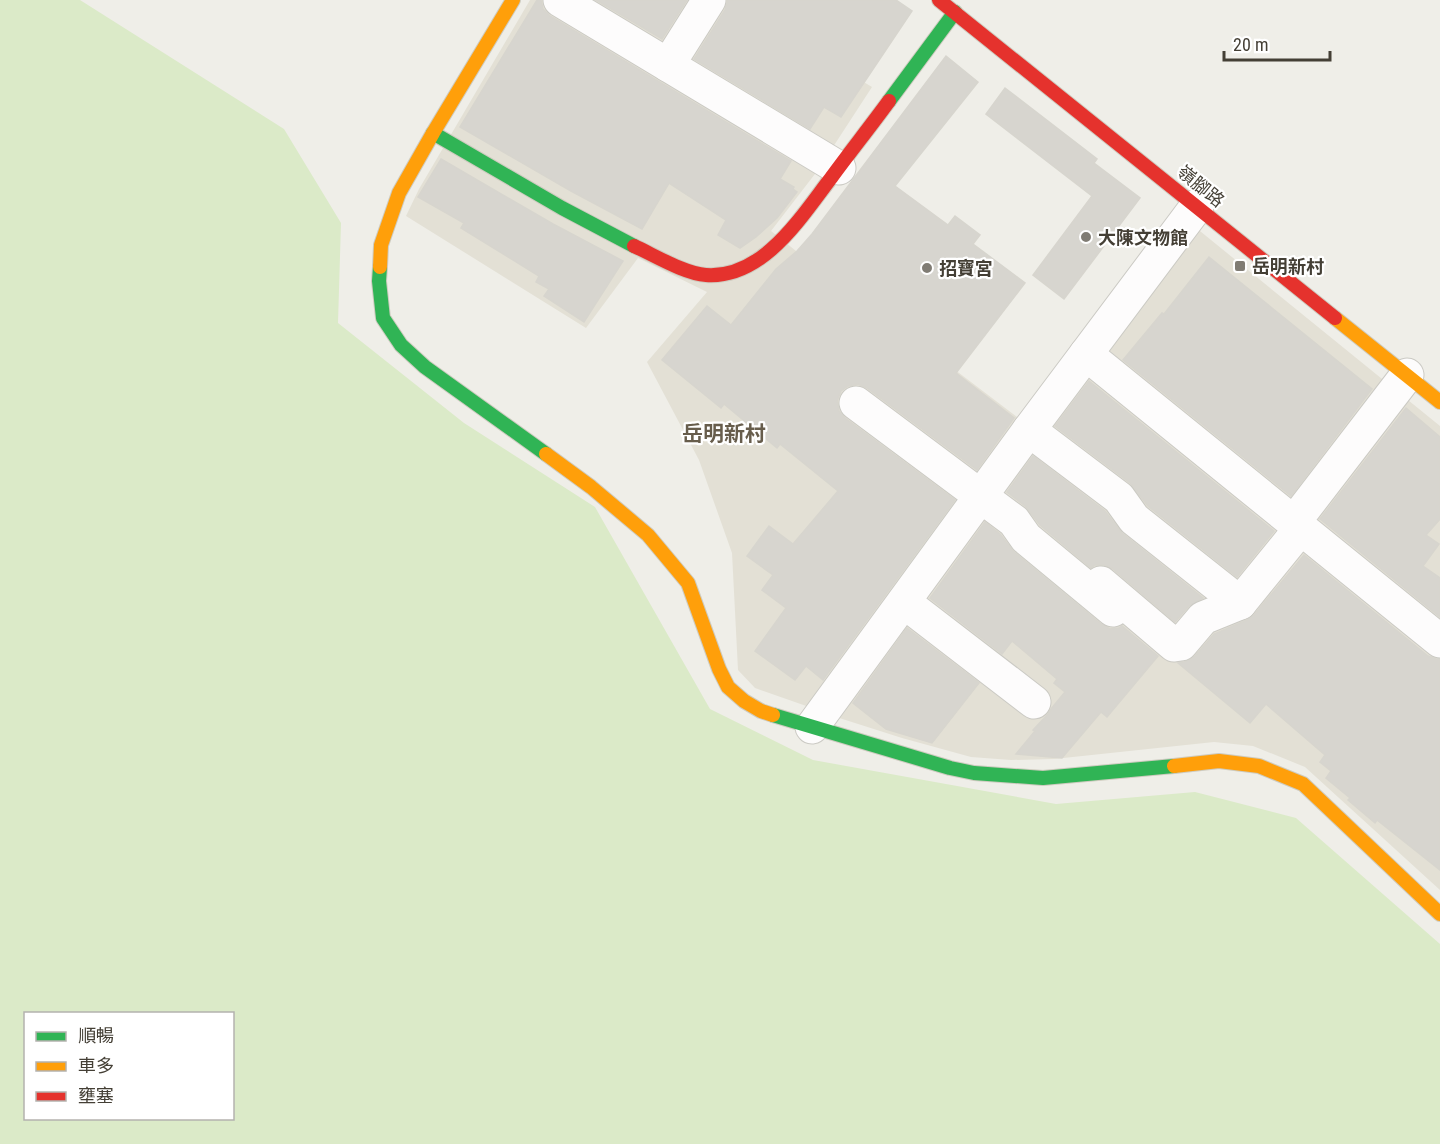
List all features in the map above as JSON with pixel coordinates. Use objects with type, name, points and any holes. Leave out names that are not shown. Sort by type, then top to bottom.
[{"type":"street","points":[[513,0],[399,193],[381,245],[379,281],[383,318],[400,345],[425,367],[591,487],[648,535],[688,583],[719,669],[728,687],[744,702],[761,711],[950,768],[974,773],[1043,778],[1219,761],[1259,766],[1303,784],[1440,914]]},
{"type":"street","points":[[560,0],[839,168]]},
{"type":"street","points":[[668,65],[708,0]]},
{"type":"street","name":"嶺腳路","points":[[939,0],[1440,402]]},
{"type":"street","points":[[433,133],[633,246],[695,274],[706,277],[731,274],[749,265],[779,243],[839,168],[955,12]]},
{"type":"street","points":[[812,727],[980,496],[1197,206]]},
{"type":"street","points":[[1086,354],[1440,641]]},
{"type":"street","points":[[1074,561],[1174,645],[1181,644],[1203,618],[1240,603],[1407,375]]},
{"type":"street","points":[[856,403],[1014,521],[1026,538],[1113,610]]},
{"type":"street","points":[[1029,430],[1119,498],[1134,519],[1240,603]]},
{"type":"street","points":[[904,602],[1034,702]]},
{"type":"shaded area","points":[[530,0],[847,0],[812,51],[872,87],[818,170],[771,231],[855,298],[1021,420],[812,708],[755,688],[738,670],[732,553],[699,460],[647,362],[707,292],[638,258],[586,328],[406,216],[419,189]]},
{"type":"shaded area","points":[[1195,227],[1440,426],[1440,890],[1305,767],[1253,746],[1214,742],[1054,759],[1011,760],[971,757],[833,716]]},
{"type":"green space","points":[[0,0],[80,0],[284,129],[341,223],[338,323],[464,423],[595,507],[710,709],[813,760],[1056,804],[1195,792],[1296,818],[1440,944],[1440,1144],[0,1144]]},
{"type":"building","points":[[537,0],[541,0],[543,9],[550,16],[791,161],[780,179],[794,187],[793,189],[797,192],[777,218],[740,248],[718,235],[726,220],[669,183],[642,229],[460,127]]},
{"type":"building","points":[[596,0],[687,0],[662,39]]},
{"type":"building","points":[[728,0],[896,0],[912,11],[841,117],[824,107],[810,129],[694,59],[725,10]]},
{"type":"building","points":[[946,56],[978,82],[895,186],[948,225],[955,216],[980,235],[973,244],[1025,283],[956,373],[1014,418],[977,470],[867,388],[858,384],[848,386],[841,391],[837,401],[839,411],[845,418],[955,500],[823,680],[806,666],[795,680],[755,651],[786,608],[762,590],[773,575],[747,556],[769,526],[793,544],[838,491],[780,444],[777,448],[724,404],[721,408],[662,360],[707,306],[731,325],[776,269],[812,234]]},
{"type":"building","points":[[1005,88],[1097,159],[1094,163],[1140,198],[1064,299],[1033,275],[1092,196],[986,114]]},
{"type":"building","points":[[441,159],[553,224],[623,261],[584,322],[544,296],[549,289],[536,282],[539,276],[461,228],[464,223],[418,197]]},
{"type":"building","points":[[1209,257],[1372,389],[1291,496],[1123,360],[1162,313],[1164,314]]},
{"type":"building","points":[[1089,381],[1274,531],[1237,577],[1148,506],[1130,483],[1055,426]]},
{"type":"building","points":[[1406,408],[1440,437],[1440,519],[1426,535],[1439,544],[1423,566],[1440,578],[1440,617],[1320,519]]},
{"type":"building","points":[[1033,456],[1105,511],[1122,533],[1203,598],[1189,606],[1175,622],[1113,569],[1104,565],[1095,565],[1091,568],[1040,525],[1025,506],[1007,492]]},
{"type":"building","points":[[985,522],[1000,534],[1014,552],[1101,624],[1110,629],[1122,626],[1158,656],[1107,717],[1101,712],[1062,758],[1016,754],[1065,692],[1054,683],[1057,679],[1012,641],[1002,654],[930,598]]},
{"type":"building","points":[[1304,555],[1428,656],[1440,659],[1440,870],[1377,820],[1375,823],[1348,800],[1350,798],[1326,778],[1331,771],[1320,762],[1325,755],[1266,704],[1250,723],[1178,663],[1195,656],[1214,634],[1254,615]]},
{"type":"building","points":[[907,628],[979,683],[932,743],[886,729],[853,703]]},
{"type":"traffic: fast","points":[[889,101],[955,12]]},
{"type":"traffic: fast","points":[[433,133],[562,208],[634,246]]},
{"type":"traffic: fast","points":[[380,267],[379,281],[383,318],[401,345],[425,367],[546,454]]},
{"type":"traffic: fast","points":[[773,715],[950,768],[974,773],[1043,778],[1174,766]]},
{"type":"traffic: slow","points":[[380,267],[381,245],[399,193],[513,0]]},
{"type":"traffic: slow","points":[[1335,318],[1440,402]]},
{"type":"traffic: slow","points":[[546,454],[591,487],[648,535],[688,583],[719,669],[728,687],[744,701],[773,715]]},
{"type":"traffic: slow","points":[[1174,766],[1219,761],[1259,766],[1303,784],[1440,914]]},
{"type":"traffic: jam","points":[[939,0],[1335,318]]},
{"type":"traffic: jam","points":[[634,246],[679,268],[698,274],[727,274],[745,267],[779,243],[793,227],[889,101]]},
{"type":"place","name":"大陳文物館","points":[[1086,237]]},
{"type":"place","name":"岳明新村","points":[[1240,266]]},
{"type":"place","name":"招寶宮","points":[[927,268]]},
{"type":"district","name":"岳明新村","points":[[724,434]]}]
